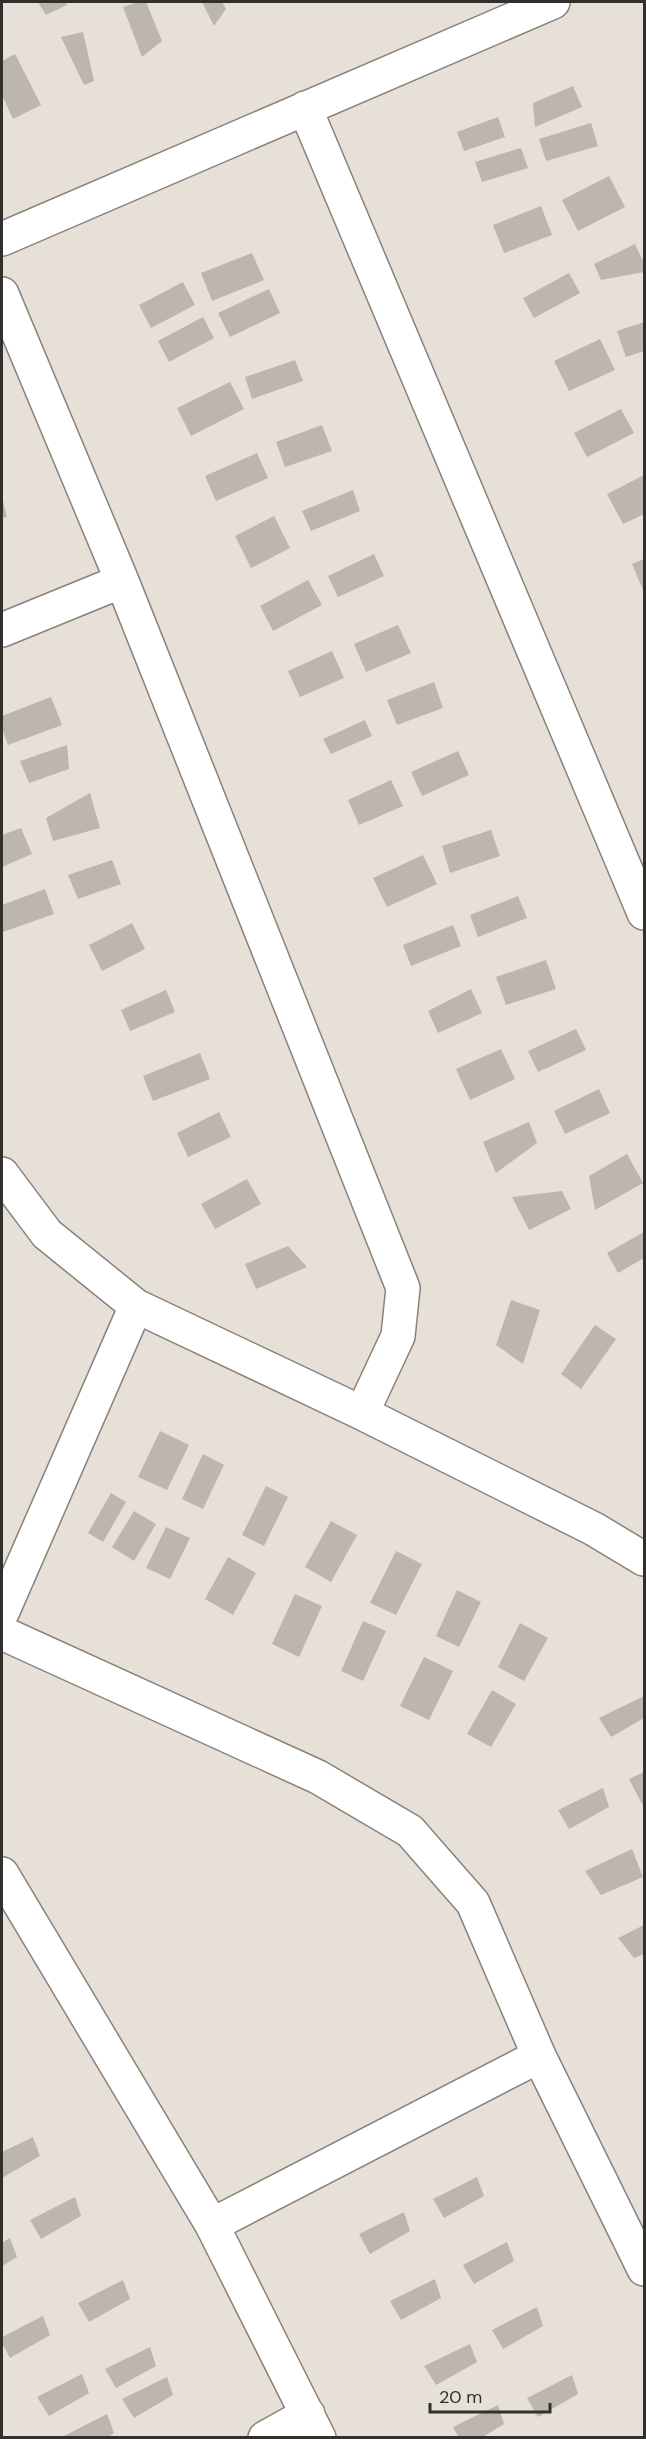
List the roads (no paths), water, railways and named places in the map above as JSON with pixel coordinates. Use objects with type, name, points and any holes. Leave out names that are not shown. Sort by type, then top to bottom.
[{"type":"street","points":[[2,239],[553,2]]},
{"type":"street","points":[[305,108],[645,913]]},
{"type":"street","points":[[2,294],[122,581],[403,1288],[398,1336],[362,1413]]},
{"type":"street","points":[[2,630],[122,581]]},
{"type":"street","points":[[2,1174],[47,1234],[136,1306],[362,1413],[594,1529],[645,1559]]},
{"type":"street","points":[[2,1613],[136,1306]]},
{"type":"street","points":[[2,1632],[318,1777],[410,1832],[473,1903],[539,2056],[645,2269]]},
{"type":"street","points":[[2,1874],[212,2225],[314,2426],[265,2438]]},
{"type":"street","points":[[212,2225],[539,2056]]}]
